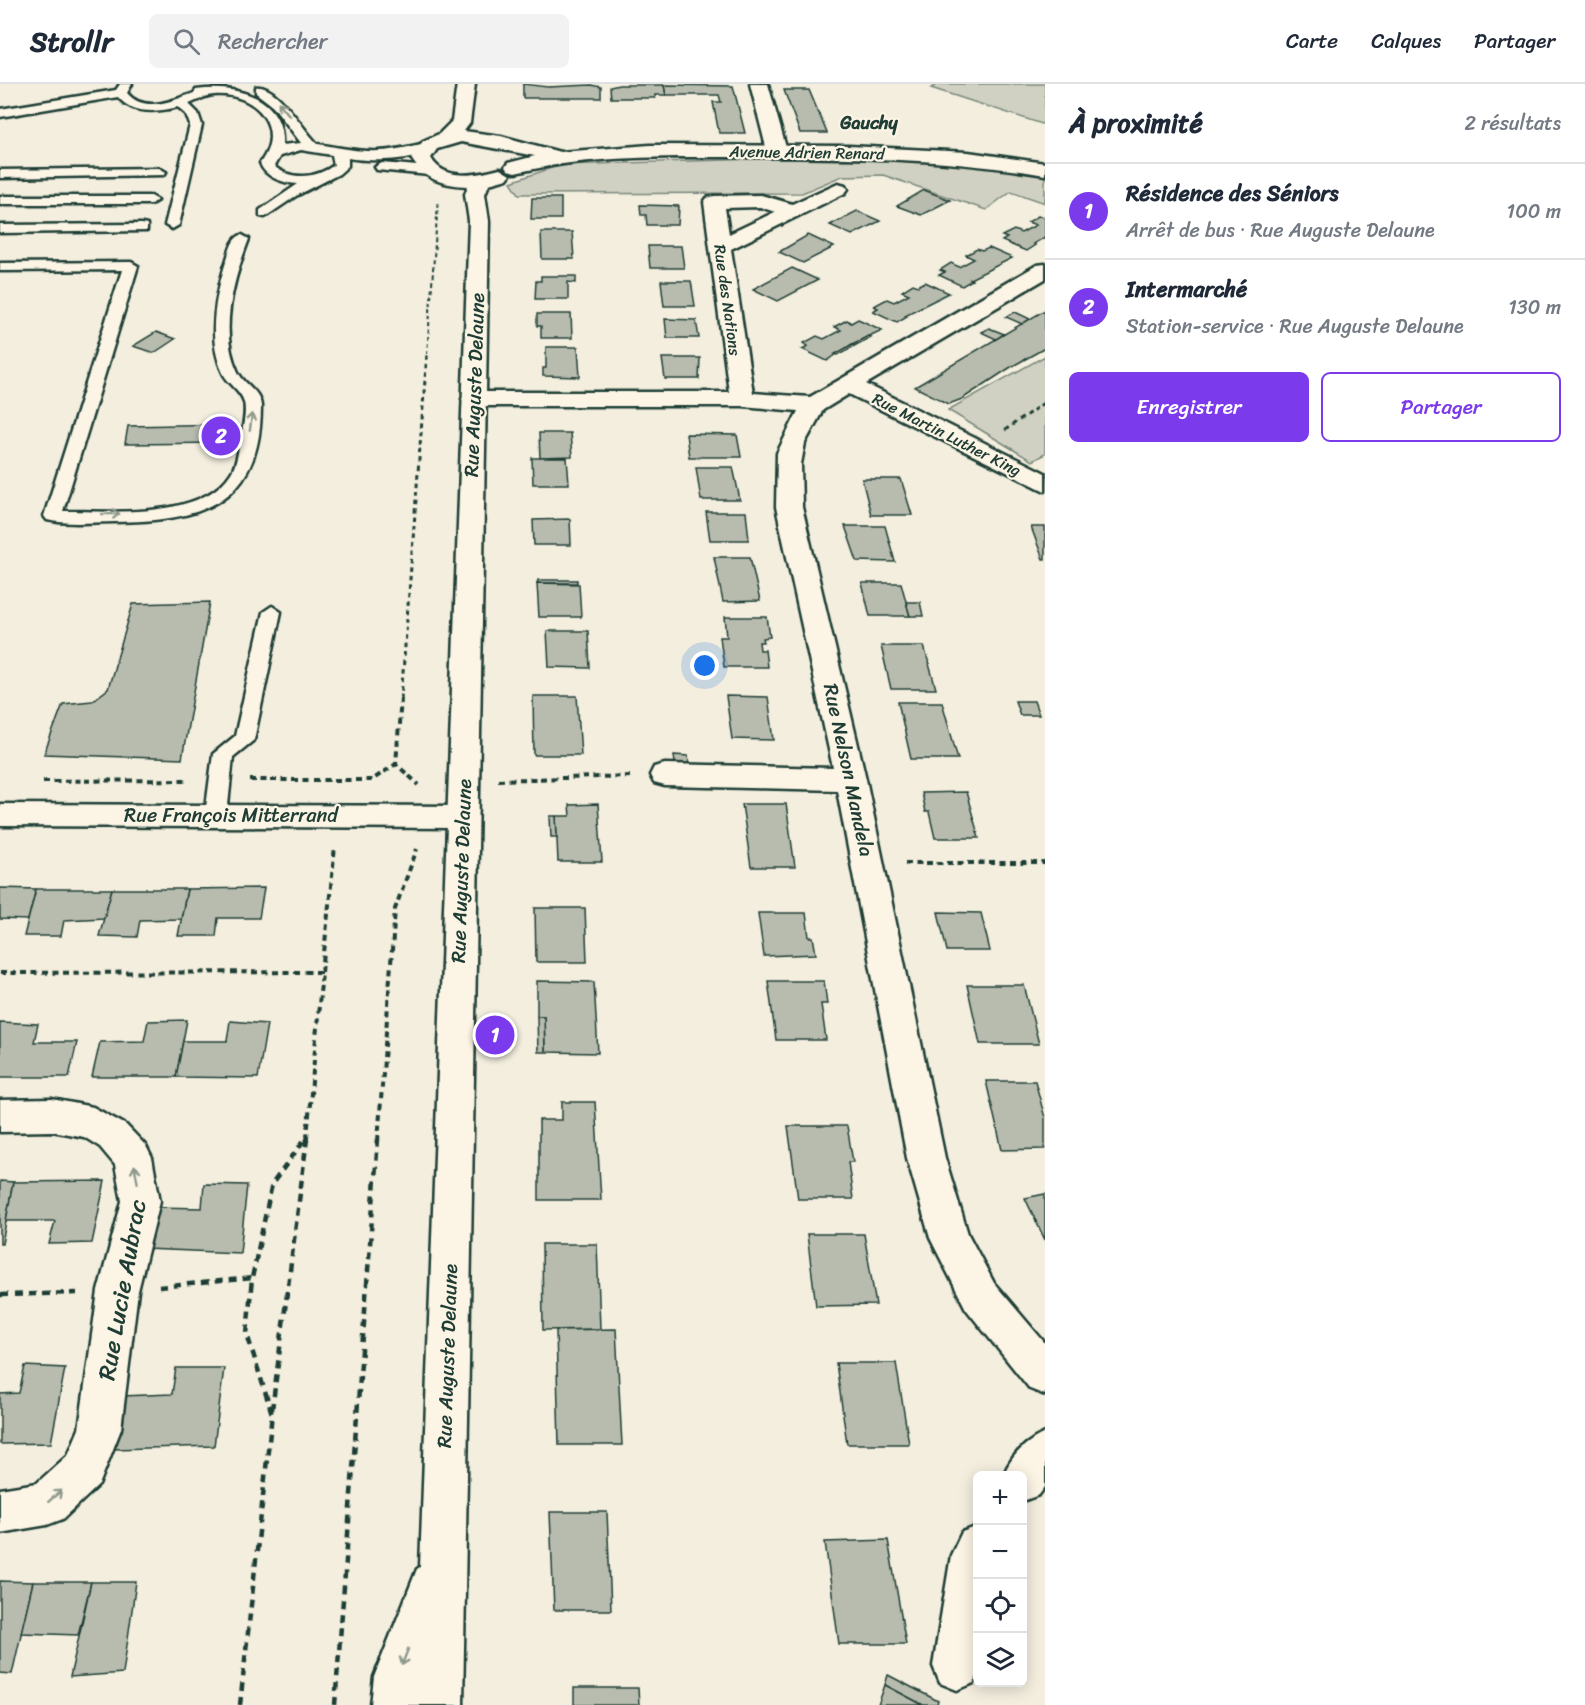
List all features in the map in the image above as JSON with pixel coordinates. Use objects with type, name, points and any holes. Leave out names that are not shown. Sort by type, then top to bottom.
[{"type":"street","points":[[466,84],[461,123],[420,158],[429,171],[452,178],[481,179]]},
{"type":"street","points":[[759,84],[777,151]]},
{"type":"street","name":"Avenue Adrien Renard","points":[[436,143],[469,136],[498,136],[569,156]]},
{"type":"street","points":[[498,136],[519,155],[515,166]]},
{"type":"street","name":"Avenue Adrien Renard","points":[[481,179],[495,177],[515,166],[569,156],[619,152],[777,151],[896,154],[1045,169]]},
{"type":"street","name":"Rue Auguste Delaune","points":[[439,1705],[479,221],[475,194],[481,179]]},
{"type":"street","points":[[720,246],[838,189]]},
{"type":"street","name":"Rue des Nations","points":[[742,399],[714,202],[761,201],[792,210]]},
{"type":"street","name":"Rue Nelson Mandela","points":[[1045,270],[814,405],[793,440],[786,466],[789,507],[851,779],[926,1158],[950,1238],[980,1296],[1045,1375]]},
{"type":"street","name":"Rue Martin Luther King","points":[[849,385],[1045,483]]},
{"type":"street","points":[[474,399],[742,399],[814,405]]},
{"type":"street","points":[[665,775],[851,779]]},
{"type":"street","name":"Rue François Mitterrand","points":[[0,815],[462,817]]},
{"type":"street","name":"Rue Lucie Aubrac","points":[[0,1116],[52,1115],[93,1124],[113,1136],[133,1158],[141,1201],[118,1291],[100,1429],[84,1470],[47,1503],[0,1511]]},
{"type":"street","points":[[1027,1475],[1045,1455]]},
{"type":"street","name":"Rue Auguste Delaune","points":[[395,1705],[398,1677],[442,1563]]},
{"type":"street","points":[[957,1666],[973,1564]]},
{"type":"lane","points":[[244,84],[254,86],[274,98],[286,111],[305,141],[313,147]]},
{"type":"lane","points":[[0,113],[124,89],[124,99],[141,106],[181,103],[201,88],[242,91],[259,102],[276,127],[275,154]]},
{"type":"lane","points":[[172,225],[196,125],[192,113],[181,103]]},
{"type":"lane","points":[[337,153],[342,162],[330,174],[291,193],[265,213],[272,183],[267,163],[275,154],[292,148],[313,147],[368,158],[409,153],[436,143]]},
{"type":"lane","points":[[272,183],[392,166],[429,171]]},
{"type":"lane","points":[[0,174],[159,172]]},
{"type":"lane","points":[[0,200],[151,200]]},
{"type":"lane","points":[[0,229],[142,228]]},
{"type":"lane","points":[[0,267],[131,266],[53,516],[178,513],[220,495],[238,476],[246,457],[253,403],[245,387],[231,375],[220,334],[235,256],[242,239]]},
{"type":"lane","points":[[216,815],[223,754],[244,740],[272,612]]},
{"type":"path","points":[[392,166],[404,176],[439,190],[396,764],[419,782],[665,775]]},
{"type":"path","points":[[977,449],[1045,402]]},
{"type":"path","points":[[335,1705],[395,909],[419,843],[419,782]]},
{"type":"path","points":[[240,1705],[272,1414],[307,1137],[335,843]]},
{"type":"path","points":[[868,863],[1045,863]]},
{"type":"path","points":[[0,973],[322,972]]},
{"type":"path","points":[[272,1414],[247,1334],[252,1278],[272,1184],[307,1137]]},
{"type":"shaded area","points":[[938,84],[1045,84],[1045,125],[931,88]]},
{"type":"shaded area","points":[[758,159],[902,161],[1009,169],[1045,175],[1045,203],[1011,191],[986,210],[883,175],[842,176],[802,193],[519,194],[511,182],[560,165]]},
{"type":"shaded area","points":[[1045,356],[1045,454],[1032,461],[948,410]]},
{"type":"building","points":[[523,84],[548,87],[591,85],[601,87],[601,98],[523,98]]},
{"type":"building","points":[[664,85],[666,95],[655,95],[655,98],[611,98],[610,87]]},
{"type":"building","points":[[664,85],[733,86],[745,133],[719,133],[713,102],[721,102],[719,95],[666,95]]},
{"type":"building","points":[[784,90],[809,90],[827,133],[800,133]]},
{"type":"building","points":[[924,190],[950,200],[921,215],[897,206]]},
{"type":"building","points":[[532,198],[561,198],[561,219],[531,219]]},
{"type":"building","points":[[640,205],[679,206],[678,225],[647,225],[646,215],[641,215]]},
{"type":"building","points":[[857,211],[880,221],[852,235],[830,225]]},
{"type":"building","points":[[1038,216],[1045,217],[1045,237],[1033,244],[1035,245],[1026,251],[1002,241],[1007,238],[1002,236],[1014,230],[1021,233],[1036,225],[1028,222]]},
{"type":"building","points":[[541,232],[572,232],[574,259],[542,259]]},
{"type":"building","points":[[808,235],[834,247],[803,263],[779,252]]},
{"type":"building","points":[[648,246],[681,246],[684,268],[650,268]]},
{"type":"building","points":[[989,248],[1012,258],[970,279],[972,280],[962,286],[939,275],[945,272],[940,270],[951,263],[959,267],[974,259],[966,255],[977,249],[982,251]]},
{"type":"building","points":[[792,268],[818,280],[778,301],[753,289]]},
{"type":"building","points":[[541,276],[576,276],[576,283],[568,282],[568,299],[535,299],[536,281],[541,281]]},
{"type":"building","points":[[661,281],[691,281],[695,306],[664,306]]},
{"type":"building","points":[[925,282],[949,293],[905,315],[907,316],[897,322],[873,311],[878,308],[874,306],[887,299],[894,302],[909,294],[902,291],[913,284],[918,286]]},
{"type":"building","points":[[1045,310],[1045,348],[962,399],[949,404],[915,387]]},
{"type":"building","points":[[1015,312],[1030,319],[1022,324],[1006,317]]},
{"type":"building","points":[[537,314],[571,314],[572,338],[541,338],[541,326],[537,326]]},
{"type":"building","points":[[665,319],[696,320],[699,338],[667,338]]},
{"type":"building","points":[[858,319],[882,330],[852,344],[827,361],[802,349],[808,346],[804,343],[817,336],[824,339],[841,330],[834,327],[847,320],[851,323]]},
{"type":"building","points":[[989,328],[1004,334],[996,339],[981,332]]},
{"type":"building","points":[[156,332],[175,339],[154,353],[133,346]]},
{"type":"building","points":[[868,336],[871,337],[838,355],[835,354]]},
{"type":"building","points":[[546,347],[578,347],[580,377],[543,376],[543,368],[546,368]]},
{"type":"building","points":[[662,358],[700,358],[699,379],[665,379]]},
{"type":"building","points":[[231,424],[226,443],[125,444],[128,426]]},
{"type":"building","points":[[539,433],[570,433],[572,457],[540,458]]},
{"type":"building","points":[[686,434],[737,435],[741,457],[689,457]]},
{"type":"building","points":[[532,458],[567,458],[569,484],[533,484]]},
{"type":"building","points":[[696,467],[733,467],[740,500],[701,500]]},
{"type":"building","points":[[862,479],[901,479],[912,515],[871,515]]},
{"type":"building","points":[[706,512],[746,512],[749,540],[710,540]]},
{"type":"building","points":[[570,519],[571,545],[534,545],[533,520]]},
{"type":"building","points":[[845,526],[885,526],[895,562],[857,561]]},
{"type":"building","points":[[1031,527],[1045,527],[1045,559],[1043,559]]},
{"type":"building","points":[[714,557],[750,557],[760,601],[723,602]]},
{"type":"building","points":[[538,580],[577,580],[577,583],[537,583]]},
{"type":"building","points":[[537,583],[579,584],[581,617],[539,617]]},
{"type":"building","points":[[862,583],[901,583],[910,616],[870,616]]},
{"type":"building","points":[[210,602],[182,759],[44,754],[63,704],[92,701],[108,689],[133,604]]},
{"type":"building","points":[[906,602],[920,602],[923,616],[910,616]]},
{"type":"building","points":[[725,617],[767,617],[770,637],[763,638],[764,642],[759,642],[760,650],[765,650],[767,667],[724,667],[720,637],[727,637]]},
{"type":"building","points":[[547,631],[588,631],[590,668],[549,667]]},
{"type":"building","points":[[881,646],[924,646],[936,689],[891,689]]},
{"type":"building","points":[[533,696],[577,696],[581,755],[534,755]]},
{"type":"building","points":[[726,696],[768,697],[774,740],[732,739]]},
{"type":"building","points":[[1015,701],[1034,701],[1039,715],[1020,715]]},
{"type":"building","points":[[898,702],[942,702],[958,759],[911,759]]},
{"type":"building","points":[[674,755],[688,756],[689,763],[675,763]]},
{"type":"building","points":[[966,792],[979,838],[935,838],[929,812],[925,812],[921,793]]},
{"type":"building","points":[[598,804],[602,862],[558,862],[556,816],[570,816],[569,805]]},
{"type":"building","points":[[742,804],[786,804],[795,867],[751,867]]},
{"type":"building","points":[[550,816],[556,816],[557,837],[551,837]]},
{"type":"building","points":[[0,888],[36,889],[28,920],[0,919]]},
{"type":"building","points":[[264,888],[259,918],[218,918],[216,936],[178,936],[187,889]]},
{"type":"building","points":[[36,889],[112,889],[104,918],[64,920],[61,936],[24,936]]},
{"type":"building","points":[[112,889],[187,889],[181,919],[140,920],[137,937],[99,936]]},
{"type":"building","points":[[535,908],[585,908],[587,962],[536,962]]},
{"type":"building","points":[[938,912],[981,913],[990,951],[947,951]]},
{"type":"building","points":[[758,913],[806,913],[809,937],[813,937],[816,954],[764,956]]},
{"type":"building","points":[[537,981],[594,982],[598,1053],[545,1052],[544,1016],[537,1016]]},
{"type":"building","points":[[768,981],[824,981],[827,1004],[821,1004],[826,1040],[776,1040]]},
{"type":"building","points":[[967,985],[1024,985],[1039,1044],[980,1044]]},
{"type":"building","points":[[537,1016],[544,1016],[545,1052],[538,1052]]},
{"type":"building","points":[[187,1020],[176,1077],[92,1077],[100,1042],[144,1041],[148,1021]]},
{"type":"building","points":[[230,1021],[267,1024],[258,1078],[176,1077],[183,1041],[227,1041]]},
{"type":"building","points":[[0,1022],[38,1024],[34,1042],[77,1042],[69,1077],[0,1077]]},
{"type":"building","points":[[986,1081],[1035,1081],[1045,1118],[1045,1149],[1002,1150]]},
{"type":"building","points":[[562,1102],[595,1102],[601,1200],[539,1200],[539,1120],[562,1120]]},
{"type":"building","points":[[788,1126],[847,1126],[853,1162],[848,1162],[853,1199],[798,1199]]},
{"type":"building","points":[[0,1181],[13,1182],[2,1244],[0,1244]]},
{"type":"building","points":[[105,1181],[92,1243],[49,1244],[55,1221],[6,1221],[13,1182]]},
{"type":"building","points":[[204,1184],[247,1185],[240,1253],[145,1249],[154,1207],[202,1208]]},
{"type":"building","points":[[1045,1194],[1045,1240],[1025,1198]]},
{"type":"building","points":[[807,1234],[864,1234],[876,1305],[816,1306]]},
{"type":"building","points":[[542,1244],[597,1244],[600,1329],[543,1330]]},
{"type":"building","points":[[616,1329],[622,1445],[559,1445],[556,1330]]},
{"type":"building","points":[[836,1363],[896,1363],[909,1444],[847,1444]]},
{"type":"building","points":[[25,1366],[65,1368],[51,1443],[0,1444],[0,1394],[19,1393]]},
{"type":"building","points":[[176,1368],[224,1368],[214,1446],[114,1449],[122,1396],[172,1394]]},
{"type":"building","points":[[550,1512],[607,1512],[611,1610],[554,1610]]},
{"type":"building","points":[[888,1540],[906,1644],[839,1644],[825,1542]]},
{"type":"building","points":[[0,1581],[33,1582],[12,1674],[0,1673]]},
{"type":"building","points":[[33,1582],[91,1582],[78,1635],[21,1633]]},
{"type":"building","points":[[91,1582],[136,1582],[123,1673],[70,1677]]},
{"type":"building","points":[[888,1675],[938,1701],[937,1705],[923,1705],[885,1685]]},
{"type":"building","points":[[885,1685],[923,1705],[878,1705]]},
{"type":"building","points":[[574,1688],[638,1688],[639,1705],[574,1705]]},
{"type":"place","name":"Intermarché","points":[[221,436]]},
{"type":"place","name":"Résidence des Séniors","points":[[495,1035]]},
{"type":"district","name":"Gauchy","points":[[869,123]]}]
